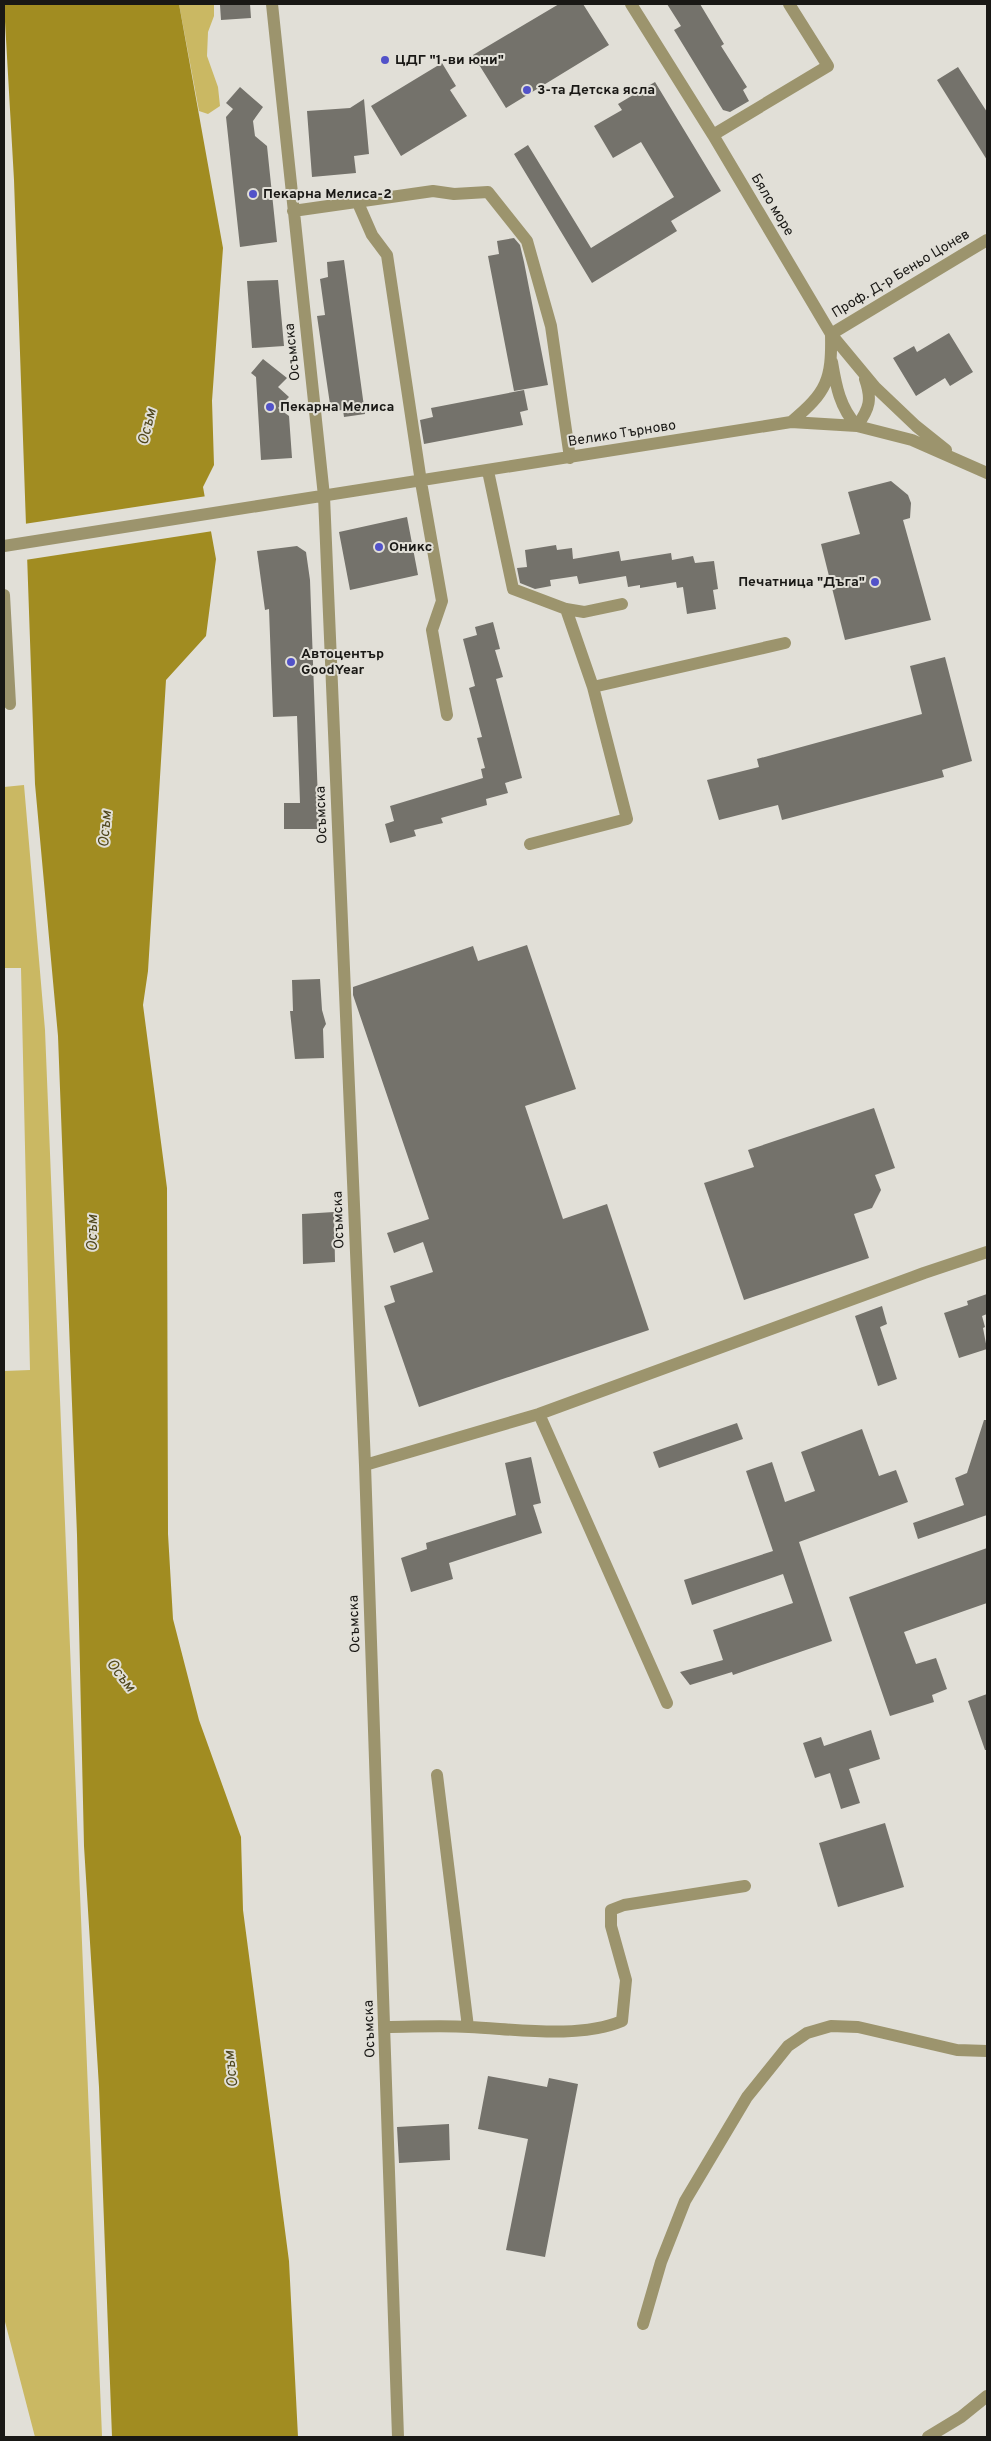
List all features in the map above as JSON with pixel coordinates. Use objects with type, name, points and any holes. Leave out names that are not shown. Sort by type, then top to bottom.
[{"type":"street","name":"Осъмска","points":[[272,4],[324,496],[365,1465],[398,2437]]},
{"type":"street","name":"Бяло море","points":[[631,4],[713,135],[831,334],[832,362],[827,382],[814,403],[791,422]]},
{"type":"street","points":[[713,135],[828,66],[789,4]]},
{"type":"street","points":[[293,211],[433,191],[454,194],[488,192],[527,242],[551,326],[570,458]]},
{"type":"street","points":[[358,203],[372,235],[387,254],[421,482],[442,602],[432,630],[447,715]]},
{"type":"street","name":"Проф. Д-р Беньо Цонев","points":[[831,334],[987,240]]},
{"type":"street","points":[[831,334],[875,387],[916,426],[961,461]]},
{"type":"street","points":[[832,362],[838,395],[849,417],[857,426],[868,411],[870,392],[862,372]]},
{"type":"street","name":"Велико Търново","points":[[4,546],[254,506],[421,482],[791,422],[857,426],[912,440],[987,473]]},
{"type":"street","points":[[488,471],[513,588],[566,609],[584,612],[622,604]]},
{"type":"street","points":[[4,595],[10,704]]},
{"type":"street","points":[[530,844],[627,819],[594,687],[566,609]]},
{"type":"street","points":[[594,687],[785,643]]},
{"type":"street","points":[[365,1465],[539,1414],[924,1273],[987,1252]]},
{"type":"street","points":[[539,1414],[666,1703]]},
{"type":"street","points":[[437,1775],[468,2027]]},
{"type":"street","points":[[385,2027],[576,2030],[610,2026],[622,2020],[626,1980],[611,1926],[611,1910],[624,1905],[745,1886]]},
{"type":"street","points":[[643,2324],[661,2262],[685,2200],[747,2097],[788,2046],[807,2033],[831,2026],[849,2026],[957,2050],[987,2051]]},
{"type":"street","points":[[928,2437],[961,2417],[987,2396]]},
{"type":"shaded area","points":[[179,4],[214,4],[214,16],[208,32],[207,56],[218,87],[220,106],[208,114],[199,111]]},
{"type":"shaded area","points":[[24,785],[45,1030],[102,2436],[95,2437],[35,2437],[4,2318],[4,1371],[30,1370],[21,968],[4,968],[4,787]]},
{"type":"water","name":"Осъм","points":[[4,4],[179,4],[223,248],[212,401],[214,465],[203,487],[216,559],[206,636],[166,680],[148,971],[143,1005],[167,1188],[168,1534],[173,1619],[199,1720],[241,1837],[243,1910],[289,2261],[298,2437],[112,2437],[99,2087],[84,1846],[77,1535],[58,1036],[35,784],[14,180]]},
{"type":"pier","points":[[207,496],[213,531],[25,560],[24,524]]},
{"type":"building","points":[[250,4],[251,18],[221,20],[220,5]]},
{"type":"building","points":[[559,4],[583,4],[609,45],[506,108],[473,55]]},
{"type":"building","points":[[667,4],[700,4],[724,44],[721,46],[747,87],[743,90],[749,101],[730,112],[723,110],[674,30],[681,26]]},
{"type":"building","points":[[442,63],[456,86],[450,90],[467,116],[401,156],[371,106]]},
{"type":"building","points":[[958,67],[987,112],[987,160],[937,80]]},
{"type":"building","points":[[655,82],[721,191],[671,221],[677,231],[592,283],[514,154],[528,145],[591,248],[674,197],[641,142],[613,158],[594,126],[622,110],[618,104]]},
{"type":"building","name":"Пекарна Мелиса-2","points":[[240,87],[263,107],[253,121],[255,136],[267,146],[277,242],[240,247],[226,117],[233,109],[226,103]]},
{"type":"building","points":[[364,99],[369,154],[354,156],[356,173],[312,177],[307,111],[350,108]]},
{"type":"building","points":[[514,238],[520,245],[524,262],[548,385],[514,391],[488,256],[499,254],[497,241]]},
{"type":"building","points":[[344,260],[365,414],[344,417],[343,410],[331,411],[317,316],[325,315],[320,279],[328,277],[327,262]]},
{"type":"building","points":[[278,280],[284,346],[252,348],[247,281]]},
{"type":"building","points":[[949,333],[973,372],[950,386],[945,378],[916,396],[893,358],[914,346],[917,352]]},
{"type":"building","name":"Пекарна Мелиса","points":[[263,359],[287,378],[278,387],[289,397],[278,408],[289,416],[292,458],[261,460],[256,377],[251,373]]},
{"type":"building","points":[[524,390],[528,410],[520,412],[523,425],[424,444],[420,420],[433,417],[431,408]]},
{"type":"building","name":"Печатница \"Дъга\"","points":[[891,481],[908,495],[911,503],[910,518],[903,520],[931,620],[845,640],[821,544],[860,534],[848,492]]},
{"type":"building","points":[[407,517],[418,575],[350,590],[339,532]]},
{"type":"building","points":[[556,545],[557,550],[572,548],[573,559],[619,551],[621,561],[671,553],[672,560],[693,556],[695,563],[714,561],[718,589],[713,590],[716,609],[687,614],[683,587],[677,588],[676,582],[640,588],[640,585],[628,587],[626,576],[579,584],[577,576],[550,580],[551,586],[535,589],[520,583],[517,568],[527,567],[525,550]]},
{"type":"building","points":[[297,546],[306,552],[310,580],[319,829],[284,829],[284,803],[300,803],[297,716],[273,717],[269,609],[265,610],[257,551]]},
{"type":"building","points":[[493,622],[500,649],[495,650],[503,677],[496,679],[522,778],[505,783],[508,793],[486,799],[487,805],[441,818],[443,823],[414,830],[416,836],[390,843],[385,824],[394,821],[390,806],[483,778],[481,769],[485,768],[477,738],[482,737],[469,688],[475,686],[463,639],[477,635],[475,627]]},
{"type":"building","points":[[945,657],[972,761],[942,770],[944,777],[782,820],[778,805],[719,820],[707,780],[759,767],[757,759],[922,714],[910,666]]},
{"type":"building","points":[[527,945],[576,1089],[525,1106],[563,1219],[607,1204],[649,1330],[419,1407],[384,1306],[395,1302],[390,1286],[433,1272],[423,1242],[394,1253],[387,1233],[429,1219],[353,995],[353,987],[473,946],[478,961]]},
{"type":"building","points":[[320,979],[322,1010],[326,1024],[323,1029],[324,1058],[295,1059],[290,1011],[293,1011],[292,980]]},
{"type":"building","points":[[874,1108],[895,1168],[875,1175],[881,1190],[872,1208],[854,1214],[869,1258],[744,1300],[704,1183],[754,1167],[748,1150]]},
{"type":"building","points":[[334,1212],[335,1262],[303,1264],[302,1214]]},
{"type":"building","points":[[987,1294],[987,1314],[982,1316],[987,1349],[959,1358],[944,1313],[968,1305],[967,1301]]},
{"type":"building","points":[[882,1306],[887,1324],[880,1327],[897,1379],[878,1386],[855,1316]]},
{"type":"building","points":[[984,1420],[987,1420],[987,1515],[918,1539],[913,1523],[964,1505],[955,1478],[967,1473]]},
{"type":"building","points":[[737,1423],[743,1439],[659,1468],[653,1452]]},
{"type":"building","points":[[862,1429],[879,1476],[896,1470],[908,1502],[799,1542],[832,1641],[733,1675],[732,1672],[690,1685],[680,1672],[723,1660],[713,1630],[793,1603],[783,1574],[692,1605],[684,1580],[773,1551],[746,1471],[772,1462],[785,1502],[815,1491],[801,1452]]},
{"type":"building","points":[[531,1457],[541,1503],[533,1505],[542,1533],[449,1563],[453,1579],[411,1592],[401,1558],[427,1549],[426,1543],[516,1515],[505,1463]]},
{"type":"building","points":[[987,1548],[987,1603],[904,1632],[916,1664],[936,1658],[947,1689],[932,1695],[934,1702],[890,1716],[849,1597]]},
{"type":"building","points":[[987,1694],[987,1750],[985,1750],[968,1701]]},
{"type":"building","points":[[871,1730],[880,1759],[849,1769],[860,1803],[841,1809],[830,1773],[815,1778],[803,1743],[821,1737],[824,1746]]},
{"type":"building","points":[[885,1823],[904,1887],[838,1907],[819,1843]]},
{"type":"building","points":[[488,2076],[547,2087],[549,2078],[578,2084],[545,2257],[506,2250],[528,2139],[478,2129]]},
{"type":"building","points":[[449,2124],[450,2160],[399,2163],[397,2127]]},
{"type":"place","name":"ЦДГ \"1-ви юни\"","points":[[385,60]]},
{"type":"place","name":"3-та Детска ясла","points":[[527,90]]},
{"type":"place","name":"Пекарна Мелиса-2","points":[[253,194]]},
{"type":"place","name":"Пекарна Мелиса","points":[[270,407]]},
{"type":"place","name":"Оникс","points":[[379,547]]},
{"type":"place","name":"Печатница \"Дъга\"","points":[[875,582]]},
{"type":"place","name":"Автоцентър GoodYear","points":[[291,662]]}]
